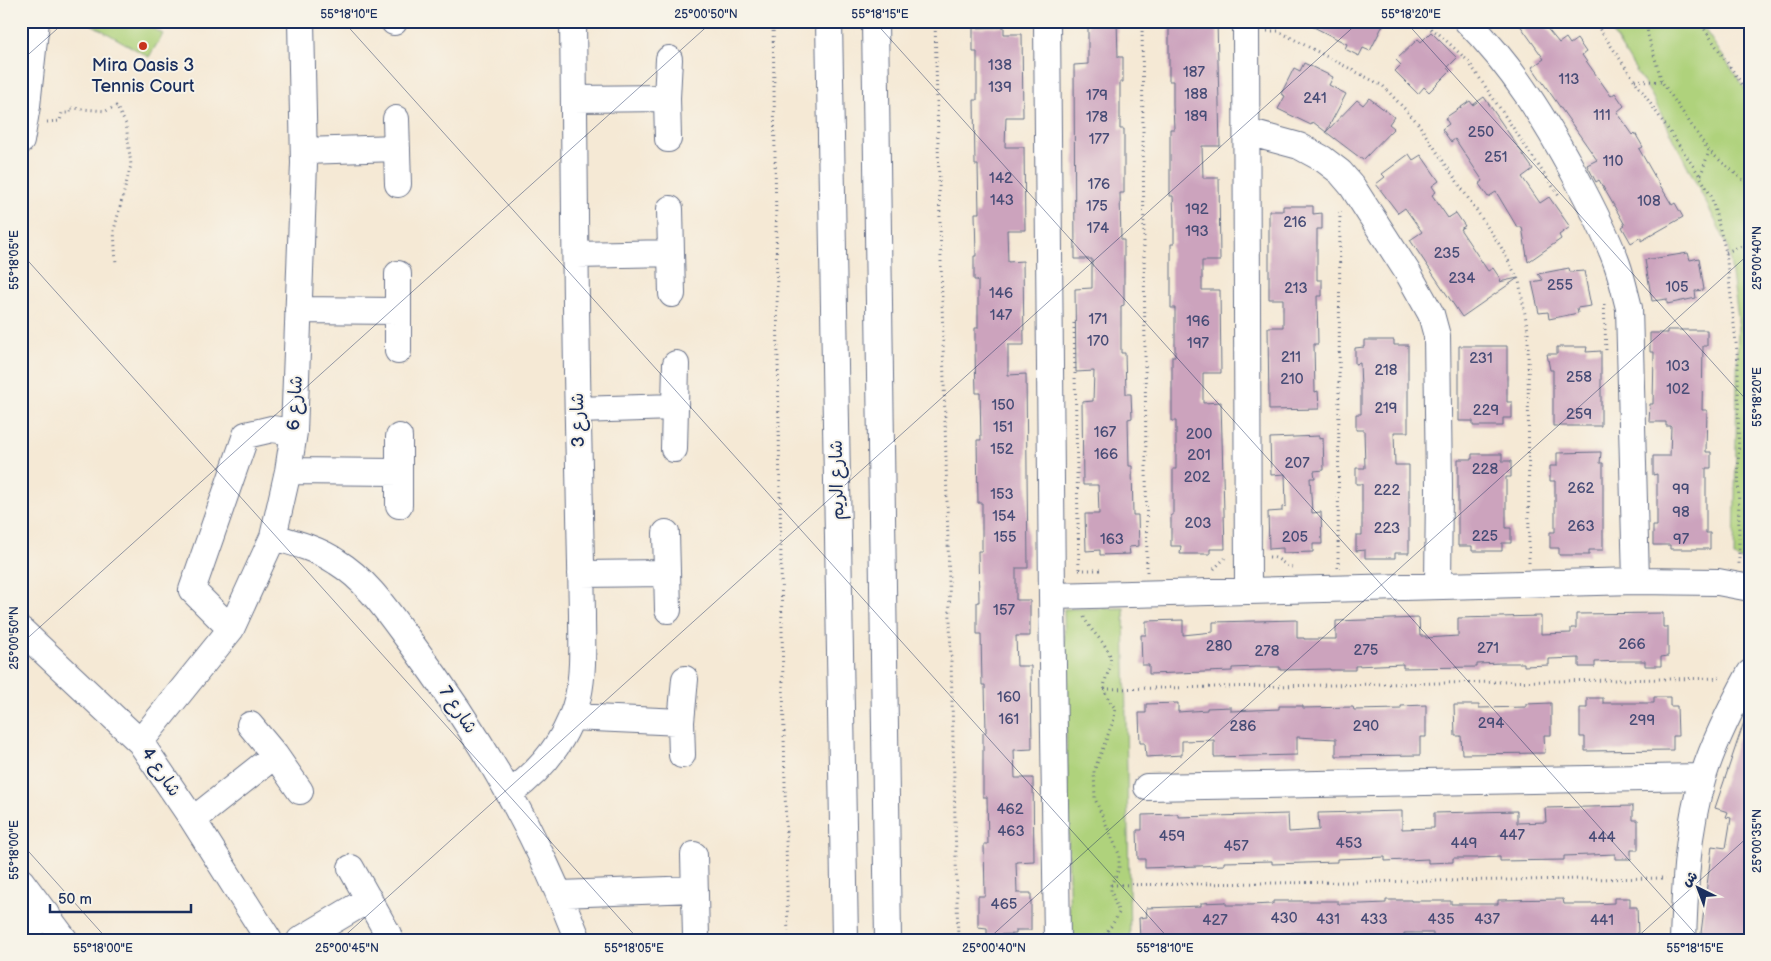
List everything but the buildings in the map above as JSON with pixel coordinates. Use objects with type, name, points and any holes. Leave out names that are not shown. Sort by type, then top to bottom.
[{"type":"street","points":[[24,119],[36,21]]},
{"type":"street","name":"شارع 6","points":[[140,742],[231,629],[274,537],[294,432],[304,151],[301,21]]},
{"type":"street","name":"شارع 3","points":[[510,793],[526,781],[547,760],[564,735],[578,698],[581,678],[582,574],[573,21]]},
{"type":"street","name":"شارع الريم","points":[[829,21],[845,940]]},
{"type":"street","points":[[875,21],[888,940]]},
{"type":"street","points":[[1047,21],[1057,940]]},
{"type":"street","points":[[1467,21],[1502,59],[1528,95],[1553,135],[1601,224],[1618,265],[1629,308],[1636,581]]},
{"type":"street","points":[[1246,27],[1248,591]]},
{"type":"street","points":[[668,59],[668,138]]},
{"type":"street","points":[[574,99],[667,98]]},
{"type":"street","points":[[396,119],[398,184]]},
{"type":"street","points":[[1246,132],[1299,146],[1323,159],[1340,172],[1352,186],[1408,273],[1431,314],[1437,336],[1438,586]]},
{"type":"street","points":[[304,151],[397,148]]},
{"type":"street","points":[[670,208],[672,294]]},
{"type":"street","points":[[576,255],[671,253]]},
{"type":"street","points":[[398,274],[398,351]]},
{"type":"street","points":[[298,310],[398,311]]},
{"type":"street","points":[[674,449],[676,364]]},
{"type":"street","points":[[578,410],[674,407]]},
{"type":"street","points":[[231,629],[192,590],[246,435],[272,429],[294,432]]},
{"type":"street","points":[[399,436],[399,505]]},
{"type":"street","points":[[288,471],[399,472]]},
{"type":"street","points":[[666,533],[668,610]]},
{"type":"street","name":"شارع 7","points":[[274,537],[318,552],[337,562],[367,587],[391,617],[454,702],[510,793],[560,894],[578,940]]},
{"type":"street","points":[[582,574],[666,573]]},
{"type":"street","points":[[1052,596],[1079,583],[1147,594],[1636,581],[1718,582],[1744,587]]},
{"type":"street","name":"شارع 4","points":[[21,630],[140,742],[193,820],[269,940]]},
{"type":"street","points":[[1683,940],[1685,878],[1691,826],[1703,777],[1722,727],[1749,675]]},
{"type":"street","points":[[682,755],[681,722],[685,679]]},
{"type":"street","points":[[572,717],[681,722]]},
{"type":"street","points":[[250,725],[275,755],[300,791]]},
{"type":"street","points":[[193,820],[275,755]]},
{"type":"street","points":[[1147,787],[1703,777]]},
{"type":"street","points":[[694,855],[696,937]]},
{"type":"street","points":[[351,868],[388,934]]},
{"type":"street","points":[[21,881],[65,940]]},
{"type":"street","points":[[560,894],[695,889]]},
{"type":"street","points":[[300,940],[368,899]]},
{"type":"street","points":[[21,934],[47,914]]},
{"type":"path","points":[[773,21],[788,940]]},
{"type":"path","points":[[935,21],[958,940]]},
{"type":"path","points":[[1142,21],[1147,594]]},
{"type":"path","points":[[1594,21],[1700,176],[1711,196],[1726,252],[1738,361],[1744,587]]},
{"type":"path","points":[[1646,21],[1648,35],[1662,82],[1709,151],[1750,186]]},
{"type":"path","points":[[1699,21],[1750,96]]},
{"type":"path","points":[[1246,27],[1278,31],[1384,86],[1417,122],[1500,246],[1519,281],[1528,331],[1529,584]]},
{"type":"path","points":[[1634,80],[1662,82]]},
{"type":"path","points":[[24,119],[60,121],[62,113],[70,113],[71,108],[106,111],[116,106],[126,124],[131,165],[114,230],[116,266]]},
{"type":"path","points":[[1700,176],[1709,151]]},
{"type":"path","points":[[1338,588],[1340,172]]},
{"type":"path","points":[[1726,252],[1742,246],[1750,246]]},
{"type":"path","points":[[1079,583],[1082,612],[1088,626],[1109,652],[1110,662],[1104,689],[1106,698],[1115,708],[1114,719],[1094,771],[1095,799],[1119,854],[1119,869],[1111,891],[1119,912],[1101,940]]},
{"type":"path","points":[[1104,689],[1749,675]]},
{"type":"path","points":[[1112,885],[1685,878]]},
{"type":"green space","name":"Mira Oasis 3 Tennis Court","points":[[93,21],[141,21],[163,34],[149,57],[91,24]]},
{"type":"green space","points":[[1605,21],[1699,21],[1750,96],[1750,563],[1734,557],[1738,318],[1728,246],[1652,96]]},
{"type":"green space","points":[[1124,608],[1130,940],[1070,940],[1064,609]]},
{"type":"place","name":"Mira Oasis 3 Tennis Court","points":[[143,46]]}]
